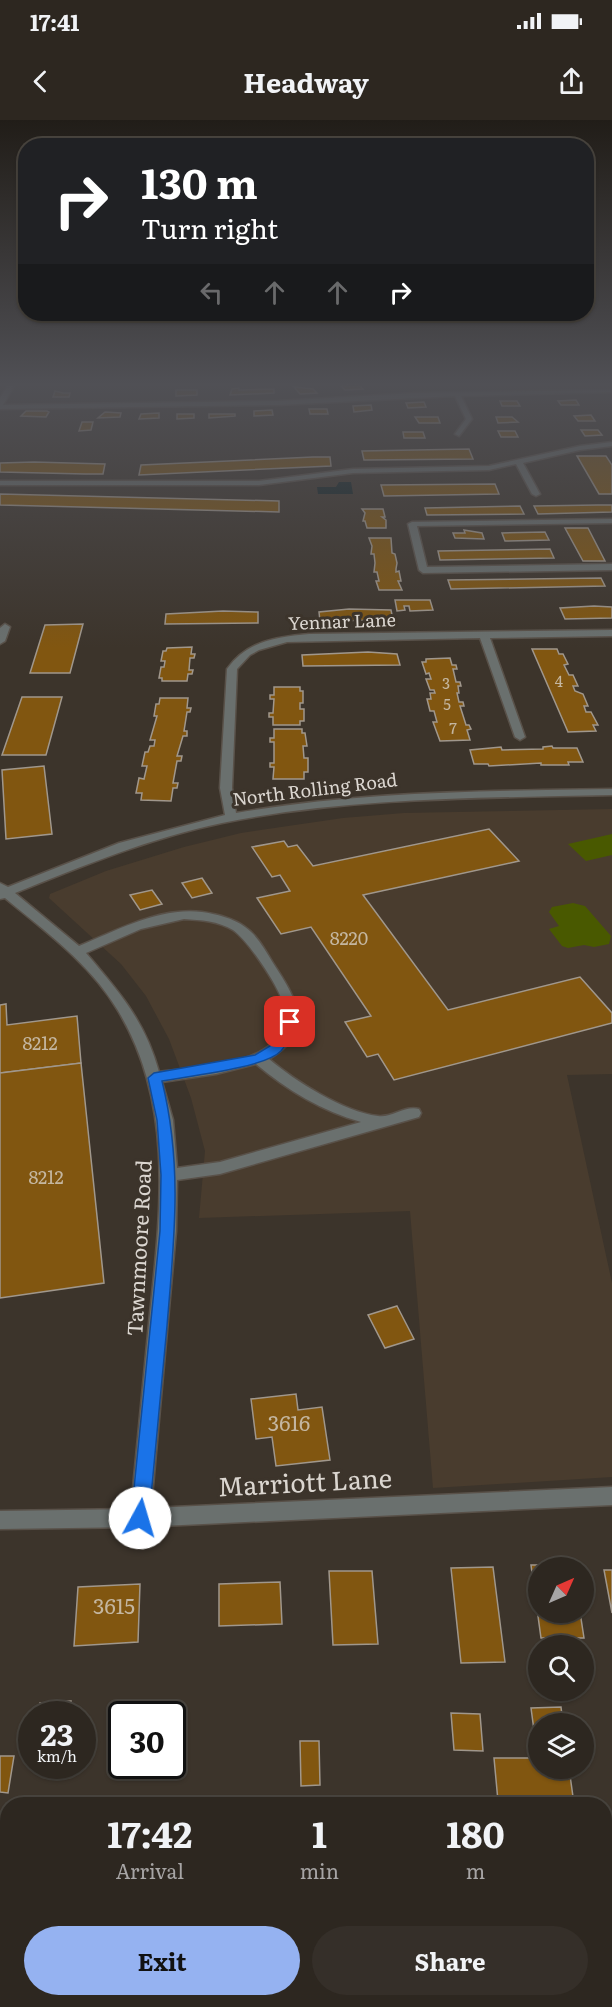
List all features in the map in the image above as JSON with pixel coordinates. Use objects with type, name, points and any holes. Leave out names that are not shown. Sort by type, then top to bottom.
[{"type":"street","points":[[0,483],[259,483],[345,472]]},
{"type":"street","points":[[524,472],[536,494]]},
{"type":"street","points":[[612,521],[412,524],[423,570],[612,567]]},
{"type":"street","points":[[0,641],[5,627]]},
{"type":"street","name":"Yennar Lane","points":[[231,818],[226,788],[232,669],[237,659],[259,645],[290,639],[611,634]]},
{"type":"street","points":[[484,635],[520,736]]},
{"type":"street","name":"North Rolling Road","points":[[2,892],[91,857],[165,832],[281,808],[399,797],[612,792]]},
{"type":"street","name":"Tawnmoore Road","points":[[2,892],[78,952],[122,1005],[144,1044],[165,1120],[169,1175],[166,1242],[140,1518]]},
{"type":"street","points":[[78,952],[140,926],[170,918],[196,916],[235,926],[247,934],[292,1008],[285,1037],[275,1049],[258,1058],[154,1078]]},
{"type":"street","points":[[258,1058],[288,1082],[321,1102],[349,1114],[382,1122]]},
{"type":"street","points":[[169,1175],[220,1168],[413,1113]]},
{"type":"street","name":"Marriott Lane","points":[[0,1520],[140,1518],[612,1496]]},
{"type":"shaded area","points":[[339,482],[351,482],[353,494],[318,494],[317,487],[336,487]]},
{"type":"shaded area","points":[[612,809],[612,1074],[567,1075],[612,1283],[612,1477],[433,1488],[410,1211],[199,1218],[205,1151],[191,1098],[169,1039],[146,996],[121,964],[49,898],[50,894],[106,871],[184,847],[241,833],[343,818],[404,813]]},
{"type":"green space","points":[[612,834],[612,855],[586,861],[568,844]]},
{"type":"green space","points":[[573,903],[585,906],[611,936],[609,944],[594,947],[584,945],[568,948],[562,946],[549,929],[559,926],[549,912],[552,907]]},
{"type":"building","points":[[3,472],[103,472],[103,474]]},
{"type":"building","points":[[140,472],[202,472],[139,475]]},
{"type":"building","points":[[586,472],[612,472],[612,494],[599,494]]},
{"type":"building","points":[[495,484],[499,494],[384,496],[381,485]]},
{"type":"building","points":[[0,494],[279,501],[279,512],[0,505]]},
{"type":"building","points":[[612,505],[612,512],[538,514],[534,506]]},
{"type":"building","points":[[520,506],[524,514],[427,515],[425,508]]},
{"type":"building","points":[[362,509],[383,509],[385,517],[382,517],[386,520],[386,528],[367,528],[363,521],[365,513]]},
{"type":"building","points":[[565,528],[588,528],[605,561],[583,561]]},
{"type":"building","points":[[464,530],[482,533],[484,539],[455,538],[453,533],[465,533]]},
{"type":"building","points":[[545,532],[549,540],[505,541],[502,533]]},
{"type":"building","points":[[369,538],[391,538],[392,553],[395,554],[397,563],[396,572],[399,571],[401,581],[398,581],[402,590],[379,590],[376,581],[379,581],[377,572],[374,572],[374,554],[371,554],[372,546]]},
{"type":"building","points":[[550,549],[554,558],[440,560],[438,551]]},
{"type":"building","points":[[601,578],[605,586],[451,589],[448,580]]},
{"type":"building","points":[[395,600],[430,600],[433,610],[410,611],[409,606],[404,606],[405,610],[397,611]]},
{"type":"building","points":[[612,607],[612,618],[565,619],[560,608]]},
{"type":"building","points":[[349,609],[391,610],[393,620],[320,621],[319,612]]},
{"type":"building","points":[[258,612],[258,623],[165,624],[166,614]]},
{"type":"building","points":[[83,624],[70,673],[30,673],[45,625]]},
{"type":"building","points":[[192,647],[191,654],[195,654],[194,658],[190,658],[189,670],[193,670],[192,674],[188,674],[187,681],[162,681],[162,678],[159,678],[165,661],[161,661],[163,651],[167,648]]},
{"type":"building","points":[[532,649],[557,649],[559,654],[563,654],[568,664],[564,665],[569,675],[573,675],[578,686],[573,686],[575,691],[583,694],[588,706],[584,706],[586,712],[591,712],[598,725],[593,725],[596,731],[568,732]]},
{"type":"building","points":[[368,652],[397,654],[400,665],[303,666],[302,655]]},
{"type":"building","points":[[450,658],[452,665],[456,665],[457,669],[453,669],[456,682],[460,682],[461,686],[458,686],[459,693],[457,693],[459,702],[463,702],[464,706],[460,706],[466,725],[469,725],[471,729],[467,730],[470,740],[440,741],[433,722],[437,722],[434,711],[430,711],[427,699],[431,699],[430,693],[435,693],[434,690],[430,690],[426,679],[431,679],[429,673],[426,674],[422,662],[426,662],[426,659]]},
{"type":"building","points":[[274,687],[300,687],[300,691],[303,691],[303,703],[300,703],[300,709],[304,709],[304,721],[300,721],[300,725],[273,725],[273,717],[269,717],[269,713],[273,713],[274,699],[270,699],[270,695],[274,695]]},
{"type":"building","points":[[22,697],[62,697],[46,755],[2,755]]},
{"type":"building","points":[[160,698],[188,698],[187,708],[191,708],[190,712],[187,712],[184,731],[187,731],[187,736],[183,736],[177,756],[182,756],[181,761],[177,761],[173,783],[178,783],[177,788],[173,788],[171,801],[141,800],[142,793],[136,793],[139,778],[144,779],[147,766],[142,766],[145,752],[148,752],[150,746],[154,746],[155,740],[150,740],[157,716],[154,716],[156,704],[159,704]]},
{"type":"building","points":[[274,729],[302,729],[302,733],[305,733],[307,746],[303,746],[304,758],[308,758],[308,772],[304,772],[304,779],[273,779],[274,767],[270,767],[270,763],[274,763],[274,742],[270,742],[270,738],[274,738]]},
{"type":"building","points":[[552,746],[553,748],[577,748],[583,762],[568,762],[569,765],[541,765],[541,763],[489,766],[488,764],[474,764],[470,750],[501,747],[502,750],[543,749],[543,747]]},
{"type":"building","points":[[44,766],[52,834],[6,839],[2,770]]},
{"type":"building","points":[[489,829],[519,861],[363,895],[448,1010],[580,977],[612,1013],[612,1023],[394,1080],[378,1054],[367,1057],[345,1022],[371,1016],[311,927],[281,934],[257,898],[290,891],[280,875],[272,877],[252,847],[284,841],[288,847],[297,845],[313,866]]},
{"type":"building","points":[[202,878],[212,893],[192,898],[182,883]]},
{"type":"building","points":[[152,890],[162,904],[140,910],[130,895]]},
{"type":"building","points":[[6,1004],[7,1025],[77,1016],[81,1063],[0,1073],[0,1005]]},
{"type":"building","points":[[81,1063],[104,1283],[0,1298],[0,1073]]},
{"type":"building","points":[[397,1306],[414,1339],[385,1348],[368,1315]]},
{"type":"building","points":[[296,1394],[298,1410],[322,1407],[330,1460],[276,1466],[272,1437],[256,1439],[251,1399]]},
{"type":"building","points":[[493,1567],[505,1662],[461,1663],[451,1568]]},
{"type":"building","points":[[604,1570],[612,1570],[612,1613]]},
{"type":"building","points":[[329,1571],[372,1571],[378,1644],[333,1645]]},
{"type":"building","points":[[280,1582],[282,1624],[219,1626],[219,1584]]},
{"type":"building","points":[[140,1584],[138,1642],[74,1646],[78,1587]]},
{"type":"building","points":[[539,1623],[582,1623],[584,1635],[541,1635]]},
{"type":"building","points":[[561,1707],[562,1713],[532,1713],[531,1708]]},
{"type":"building","points":[[451,1713],[480,1714],[483,1751],[454,1750]]},
{"type":"building","points":[[300,1741],[319,1741],[320,1785],[301,1786]]},
{"type":"building","points":[[0,1756],[14,1756],[8,1793],[0,1792]]},
{"type":"building","points":[[494,1758],[528,1758],[528,1779],[571,1779],[573,1797],[498,1797]]},
{"type":"route","points":[[140,1518],[158,1344],[169,1175],[165,1120],[154,1078],[258,1058],[275,1049],[285,1037],[290,1022]]}]
